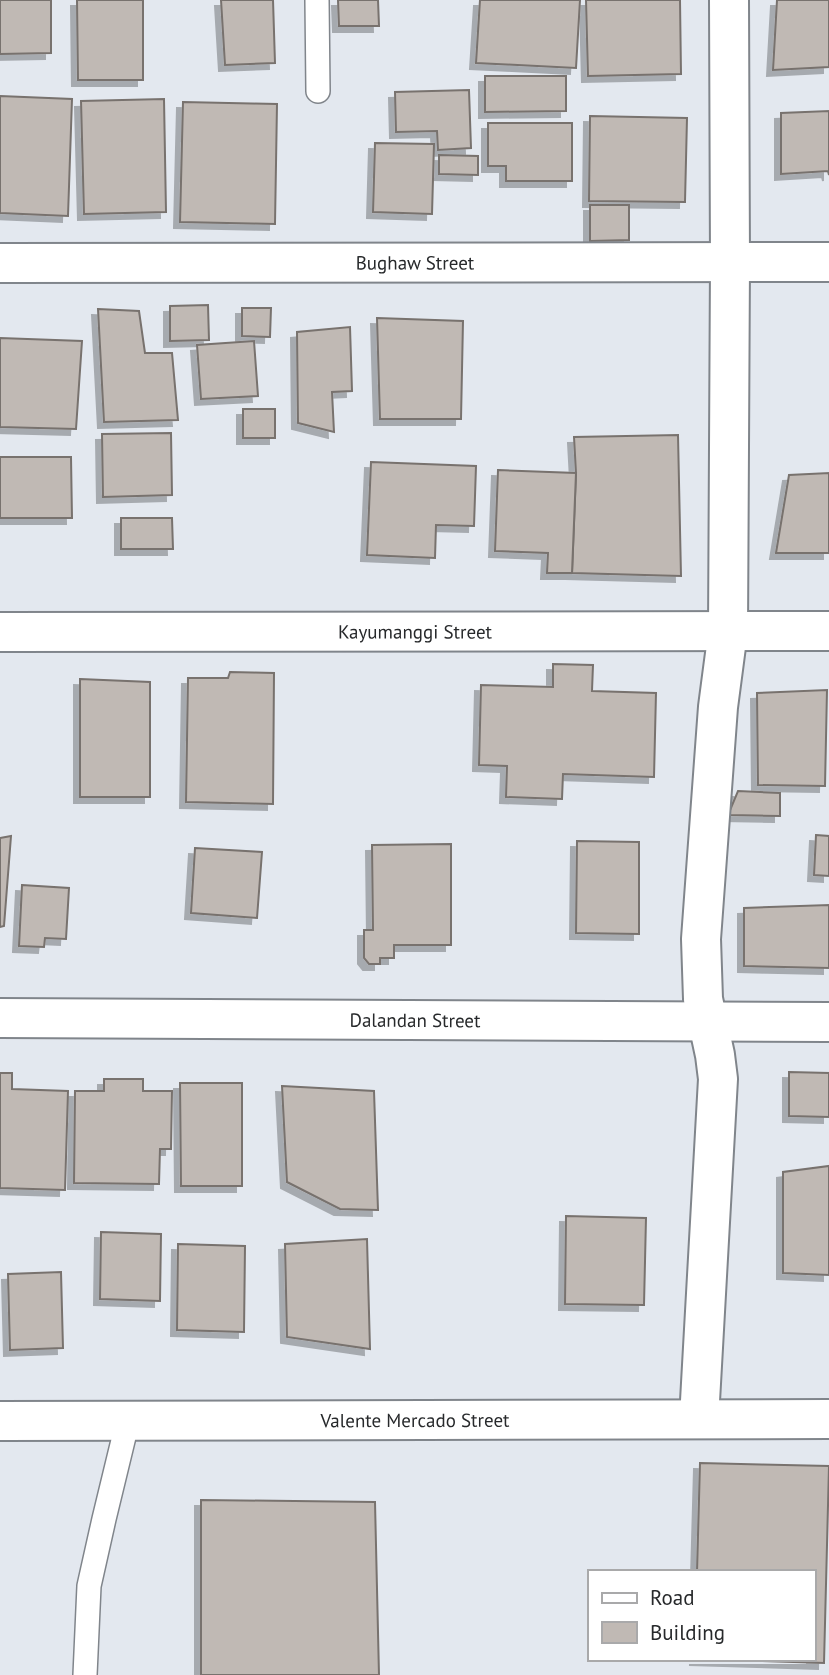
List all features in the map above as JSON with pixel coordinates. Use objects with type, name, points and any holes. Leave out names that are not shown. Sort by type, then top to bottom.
[{"type":"street","points":[[699,1419],[718,1079],[701,976],[701,939],[718,707],[728,631],[729,0]]},
{"type":"street","name":"Bughaw Street","points":[[0,263],[829,262]]},
{"type":"street","name":"Kayumanggi Street","points":[[0,632],[829,631]]},
{"type":"street","name":"Dalandan Street","points":[[0,1018],[829,1023]]},
{"type":"street","name":"Valente Mercado Street","points":[[0,1420],[829,1419]]},
{"type":"lane","points":[[317,0],[318,91]]},
{"type":"lane","points":[[85,1675],[89,1586],[128,1420]]},
{"type":"building","points":[[0,0],[51,0],[51,53],[0,54]]},
{"type":"building","points":[[77,0],[143,0],[143,80],[78,80]]},
{"type":"building","points":[[221,0],[273,0],[275,63],[225,65]]},
{"type":"building","points":[[338,0],[378,0],[379,26],[339,26]]},
{"type":"building","points":[[480,0],[580,0],[576,68],[476,63]]},
{"type":"building","points":[[586,0],[680,0],[681,74],[588,76]]},
{"type":"building","points":[[777,0],[829,0],[829,67],[773,70]]},
{"type":"building","points":[[485,76],[566,76],[566,111],[485,112]]},
{"type":"building","points":[[469,90],[471,148],[438,150],[437,131],[396,132],[395,92]]},
{"type":"building","points":[[0,96],[72,99],[68,216],[0,213]]},
{"type":"building","points":[[164,99],[166,212],[84,214],[81,101]]},
{"type":"building","points":[[183,102],[277,104],[275,224],[180,222]]},
{"type":"building","points":[[829,111],[829,175],[828,171],[781,174],[781,113]]},
{"type":"building","points":[[590,116],[687,118],[685,202],[589,201]]},
{"type":"building","points":[[488,123],[572,123],[572,181],[506,181],[506,166],[488,166]]},
{"type":"building","points":[[375,143],[434,144],[432,214],[373,212]]},
{"type":"building","points":[[439,155],[478,156],[478,175],[439,174]]},
{"type":"building","points":[[590,205],[629,205],[629,240],[590,241]]},
{"type":"building","points":[[208,305],[209,340],[170,341],[170,306]]},
{"type":"building","points":[[242,308],[271,308],[270,337],[242,336]]},
{"type":"building","points":[[98,309],[139,311],[145,353],[172,353],[178,420],[104,422]]},
{"type":"building","points":[[377,318],[463,321],[461,419],[380,419]]},
{"type":"building","points":[[350,327],[352,391],[332,392],[334,432],[298,423],[297,332]]},
{"type":"building","points":[[0,338],[82,341],[76,429],[0,427]]},
{"type":"building","points":[[254,341],[258,396],[201,399],[197,345]]},
{"type":"building","points":[[243,409],[275,409],[275,438],[243,438]]},
{"type":"building","points":[[171,433],[172,495],[103,497],[102,434]]},
{"type":"building","points":[[678,435],[681,576],[572,573],[576,473],[574,437]]},
{"type":"building","points":[[0,457],[71,457],[72,518],[0,518]]},
{"type":"building","points":[[371,462],[476,466],[474,526],[436,525],[435,558],[367,555]]},
{"type":"building","points":[[498,470],[576,473],[572,573],[547,573],[548,553],[495,551]]},
{"type":"building","points":[[829,473],[829,553],[776,553],[789,475]]},
{"type":"building","points":[[121,518],[172,518],[173,549],[121,549]]},
{"type":"building","points":[[553,664],[593,665],[592,691],[656,693],[654,777],[563,774],[562,799],[506,797],[507,766],[479,765],[481,685],[553,687]]},
{"type":"building","points":[[230,672],[274,673],[273,804],[186,802],[188,678],[228,678]]},
{"type":"building","points":[[80,679],[150,682],[150,797],[80,797]]},
{"type":"building","points":[[827,690],[825,786],[758,785],[757,693]]},
{"type":"building","points":[[738,791],[780,793],[780,816],[728,815]]},
{"type":"building","points":[[816,835],[829,836],[829,876],[814,875]]},
{"type":"building","points":[[11,836],[4,926],[0,927],[0,838]]},
{"type":"building","points":[[577,841],[639,842],[639,934],[576,933]]},
{"type":"building","points":[[451,844],[451,945],[394,945],[394,958],[380,958],[380,964],[369,964],[364,958],[364,930],[373,930],[372,845]]},
{"type":"building","points":[[195,848],[262,852],[257,918],[191,913]]},
{"type":"building","points":[[22,885],[69,888],[66,939],[45,938],[44,947],[19,946]]},
{"type":"building","points":[[829,905],[829,968],[744,966],[744,908]]},
{"type":"building","points":[[789,1072],[829,1073],[829,1117],[789,1116]]},
{"type":"building","points":[[0,1073],[12,1073],[12,1089],[68,1091],[65,1190],[0,1188]]},
{"type":"building","points":[[104,1079],[143,1079],[143,1091],[172,1091],[171,1149],[160,1149],[159,1184],[74,1183],[75,1091],[104,1091]]},
{"type":"building","points":[[180,1083],[242,1083],[242,1186],[181,1186]]},
{"type":"building","points":[[282,1086],[374,1091],[378,1210],[340,1209],[287,1182]]},
{"type":"building","points":[[829,1166],[829,1275],[783,1273],[783,1172]]},
{"type":"building","points":[[566,1216],[646,1218],[644,1305],[565,1304]]},
{"type":"building","points":[[101,1232],[161,1234],[160,1301],[100,1299]]},
{"type":"building","points":[[367,1239],[370,1349],[287,1337],[285,1244]]},
{"type":"building","points":[[178,1244],[245,1246],[244,1332],[177,1330]]},
{"type":"building","points":[[61,1272],[63,1348],[10,1350],[8,1274]]},
{"type":"building","points":[[700,1463],[829,1466],[824,1663],[760,1661],[815,1661],[815,1570],[697,1570]]},
{"type":"building","points":[[201,1500],[375,1502],[379,1675],[201,1675]]}]
